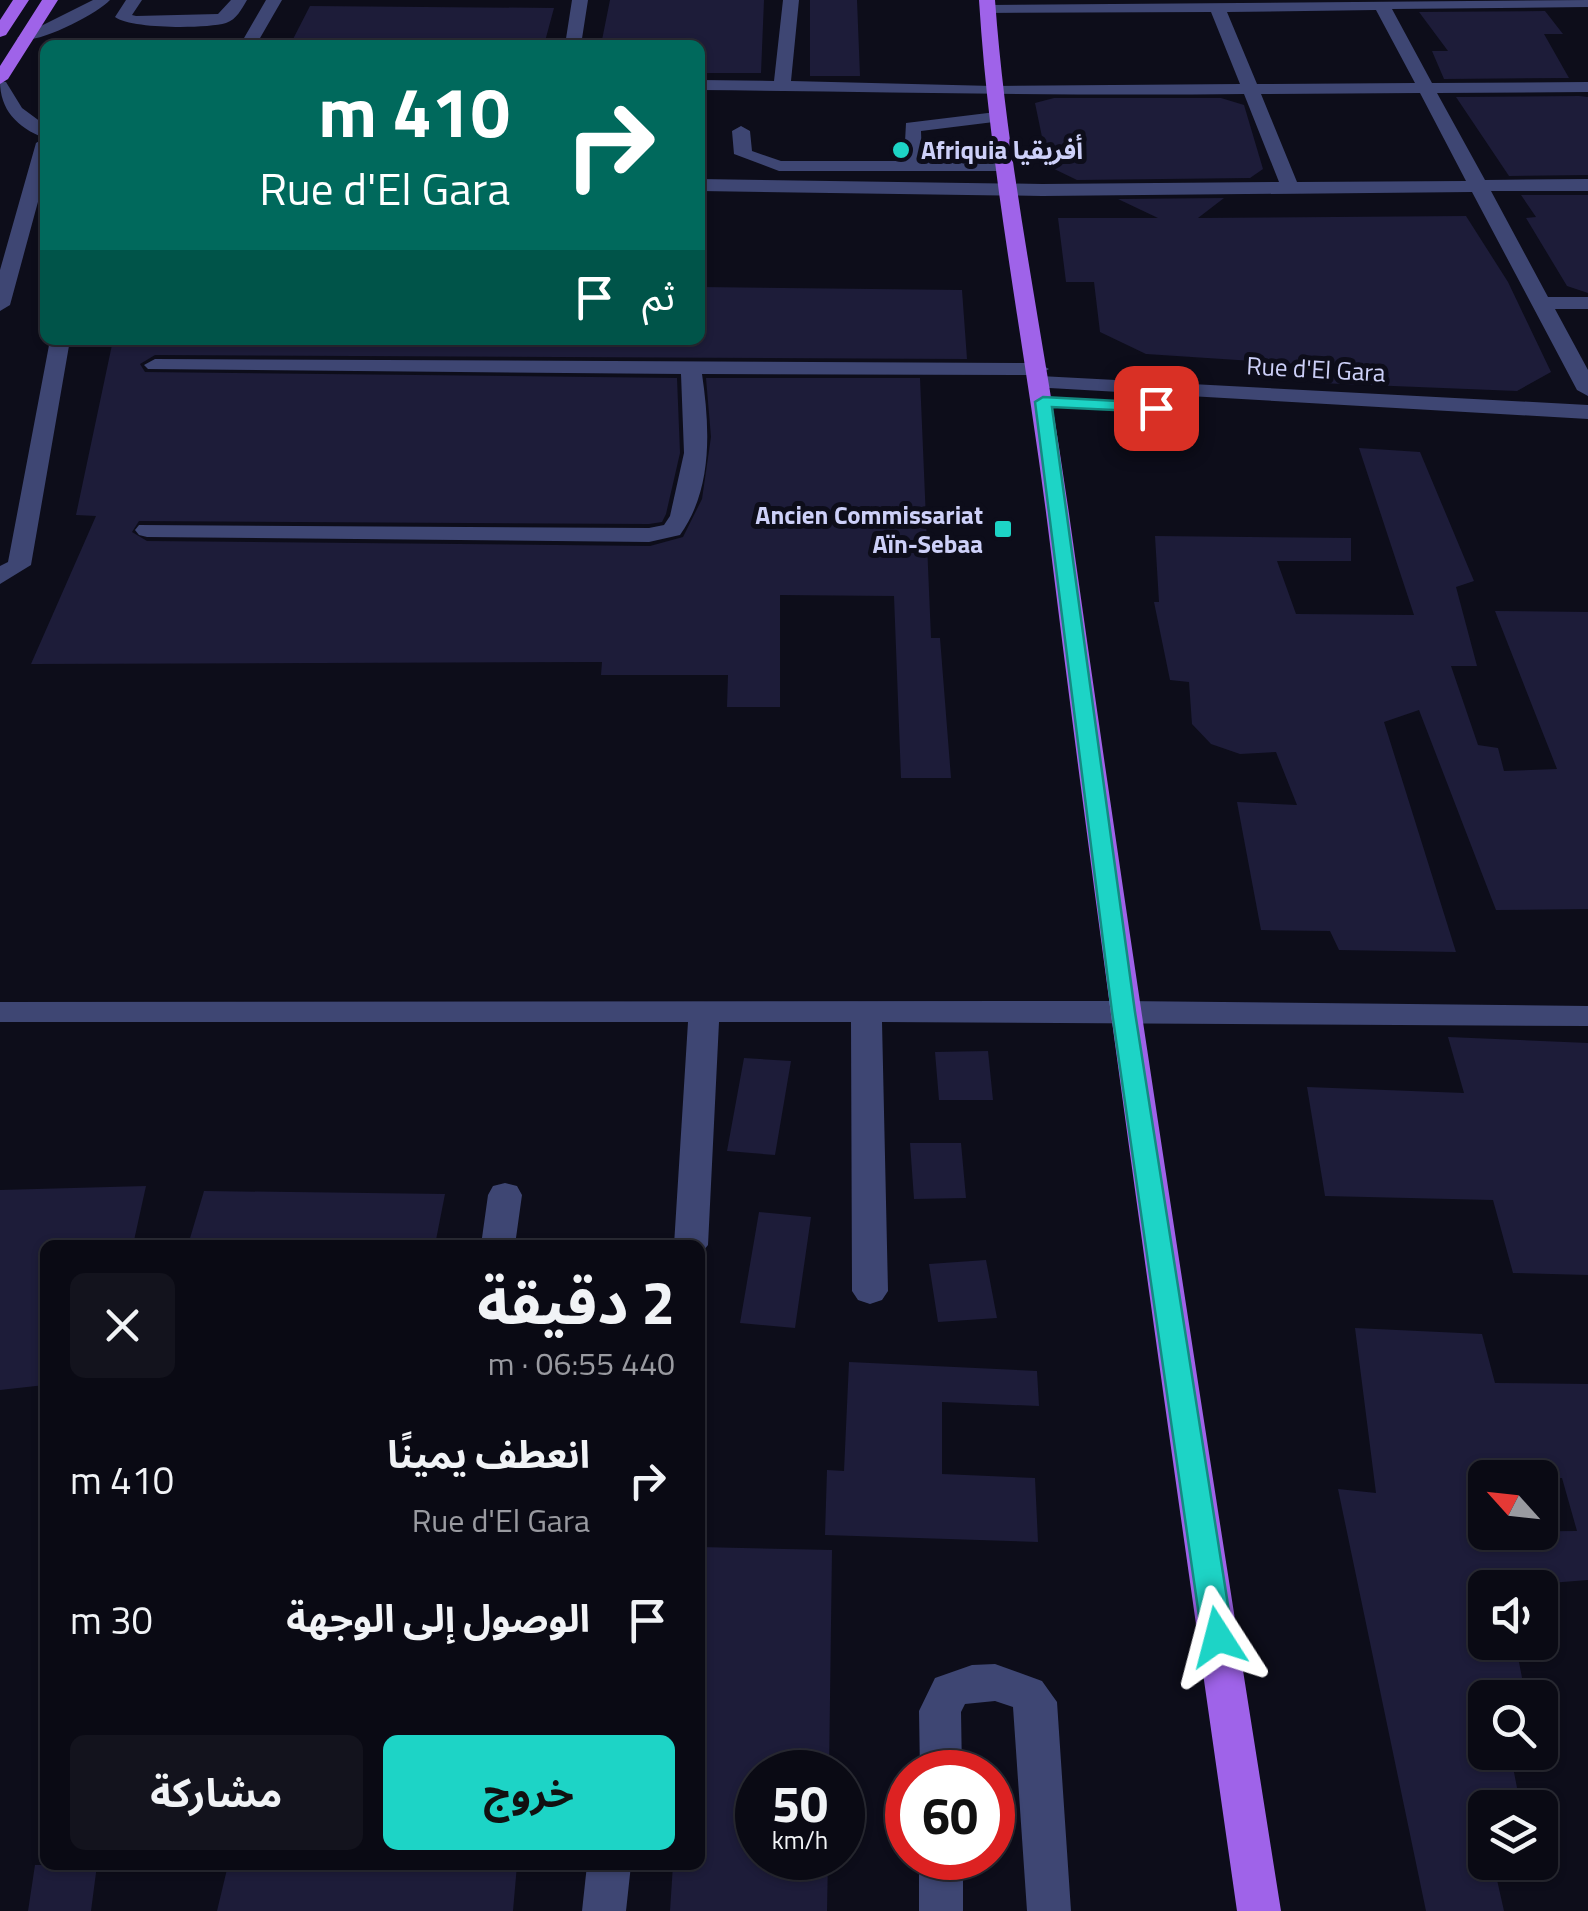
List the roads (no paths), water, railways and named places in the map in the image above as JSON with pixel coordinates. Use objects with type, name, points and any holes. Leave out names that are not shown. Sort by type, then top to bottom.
[{"type":"main road","points":[[0,32],[21,0]]},
{"type":"main road","points":[[0,82],[50,0]]},
{"type":"main road","points":[[988,5],[992,92],[1040,384],[1123,1012],[1259,1911]]},
{"type":"street","points":[[25,38],[92,9],[102,0]]},
{"type":"street","points":[[134,0],[123,17],[135,21],[221,19],[232,14],[239,0]]},
{"type":"street","points":[[251,40],[274,0]]},
{"type":"street","points":[[574,40],[580,0]]},
{"type":"street","points":[[782,86],[791,0]]},
{"type":"street","points":[[988,5],[1218,10],[1588,2]]},
{"type":"street","points":[[1382,6],[1588,390]]},
{"type":"street","points":[[1218,10],[1290,188]]},
{"type":"street","points":[[0,82],[15,111],[40,129]]},
{"type":"street","points":[[705,85],[951,87],[992,92],[1588,86]]},
{"type":"street","points":[[913,166],[912,127],[996,117]]},
{"type":"street","points":[[741,130],[742,154],[779,166],[1004,166]]},
{"type":"street","points":[[0,305],[40,161]]},
{"type":"street","points":[[705,185],[1007,189],[1588,186]]},
{"type":"street","points":[[1540,303],[1588,303]]},
{"type":"street","points":[[0,578],[19,565],[59,345]]},
{"type":"street","points":[[156,365],[691,367],[1040,384]]},
{"type":"street","points":[[147,530],[649,535],[672,530],[688,508],[697,407],[691,367]]},
{"type":"street","name":"Rue d'El Gara","points":[[1040,384],[1588,412]]},
{"type":"street","name":"Rue d'El Gara","points":[[1040,384],[1588,431]]},
{"type":"street","points":[[0,1012],[1588,1016]]},
{"type":"street","points":[[691,1240],[704,1012]]},
{"type":"street","points":[[866,1012],[870,1290]]},
{"type":"street","points":[[499,1240],[505,1194]]},
{"type":"street","points":[[941,1750],[940,1711],[950,1691],[972,1683],[1005,1684],[1018,1686],[1036,1702],[1049,1911]]},
{"type":"street","points":[[604,1911],[608,1870]]},
{"type":"street","points":[[941,1880],[941,1911]]},
{"type":"place","name":"Afriquia أفريقيا","points":[[901,150]]},
{"type":"place","name":"Ancien Commissariat Aïn-Sebaa","points":[[1003,529]]}]
